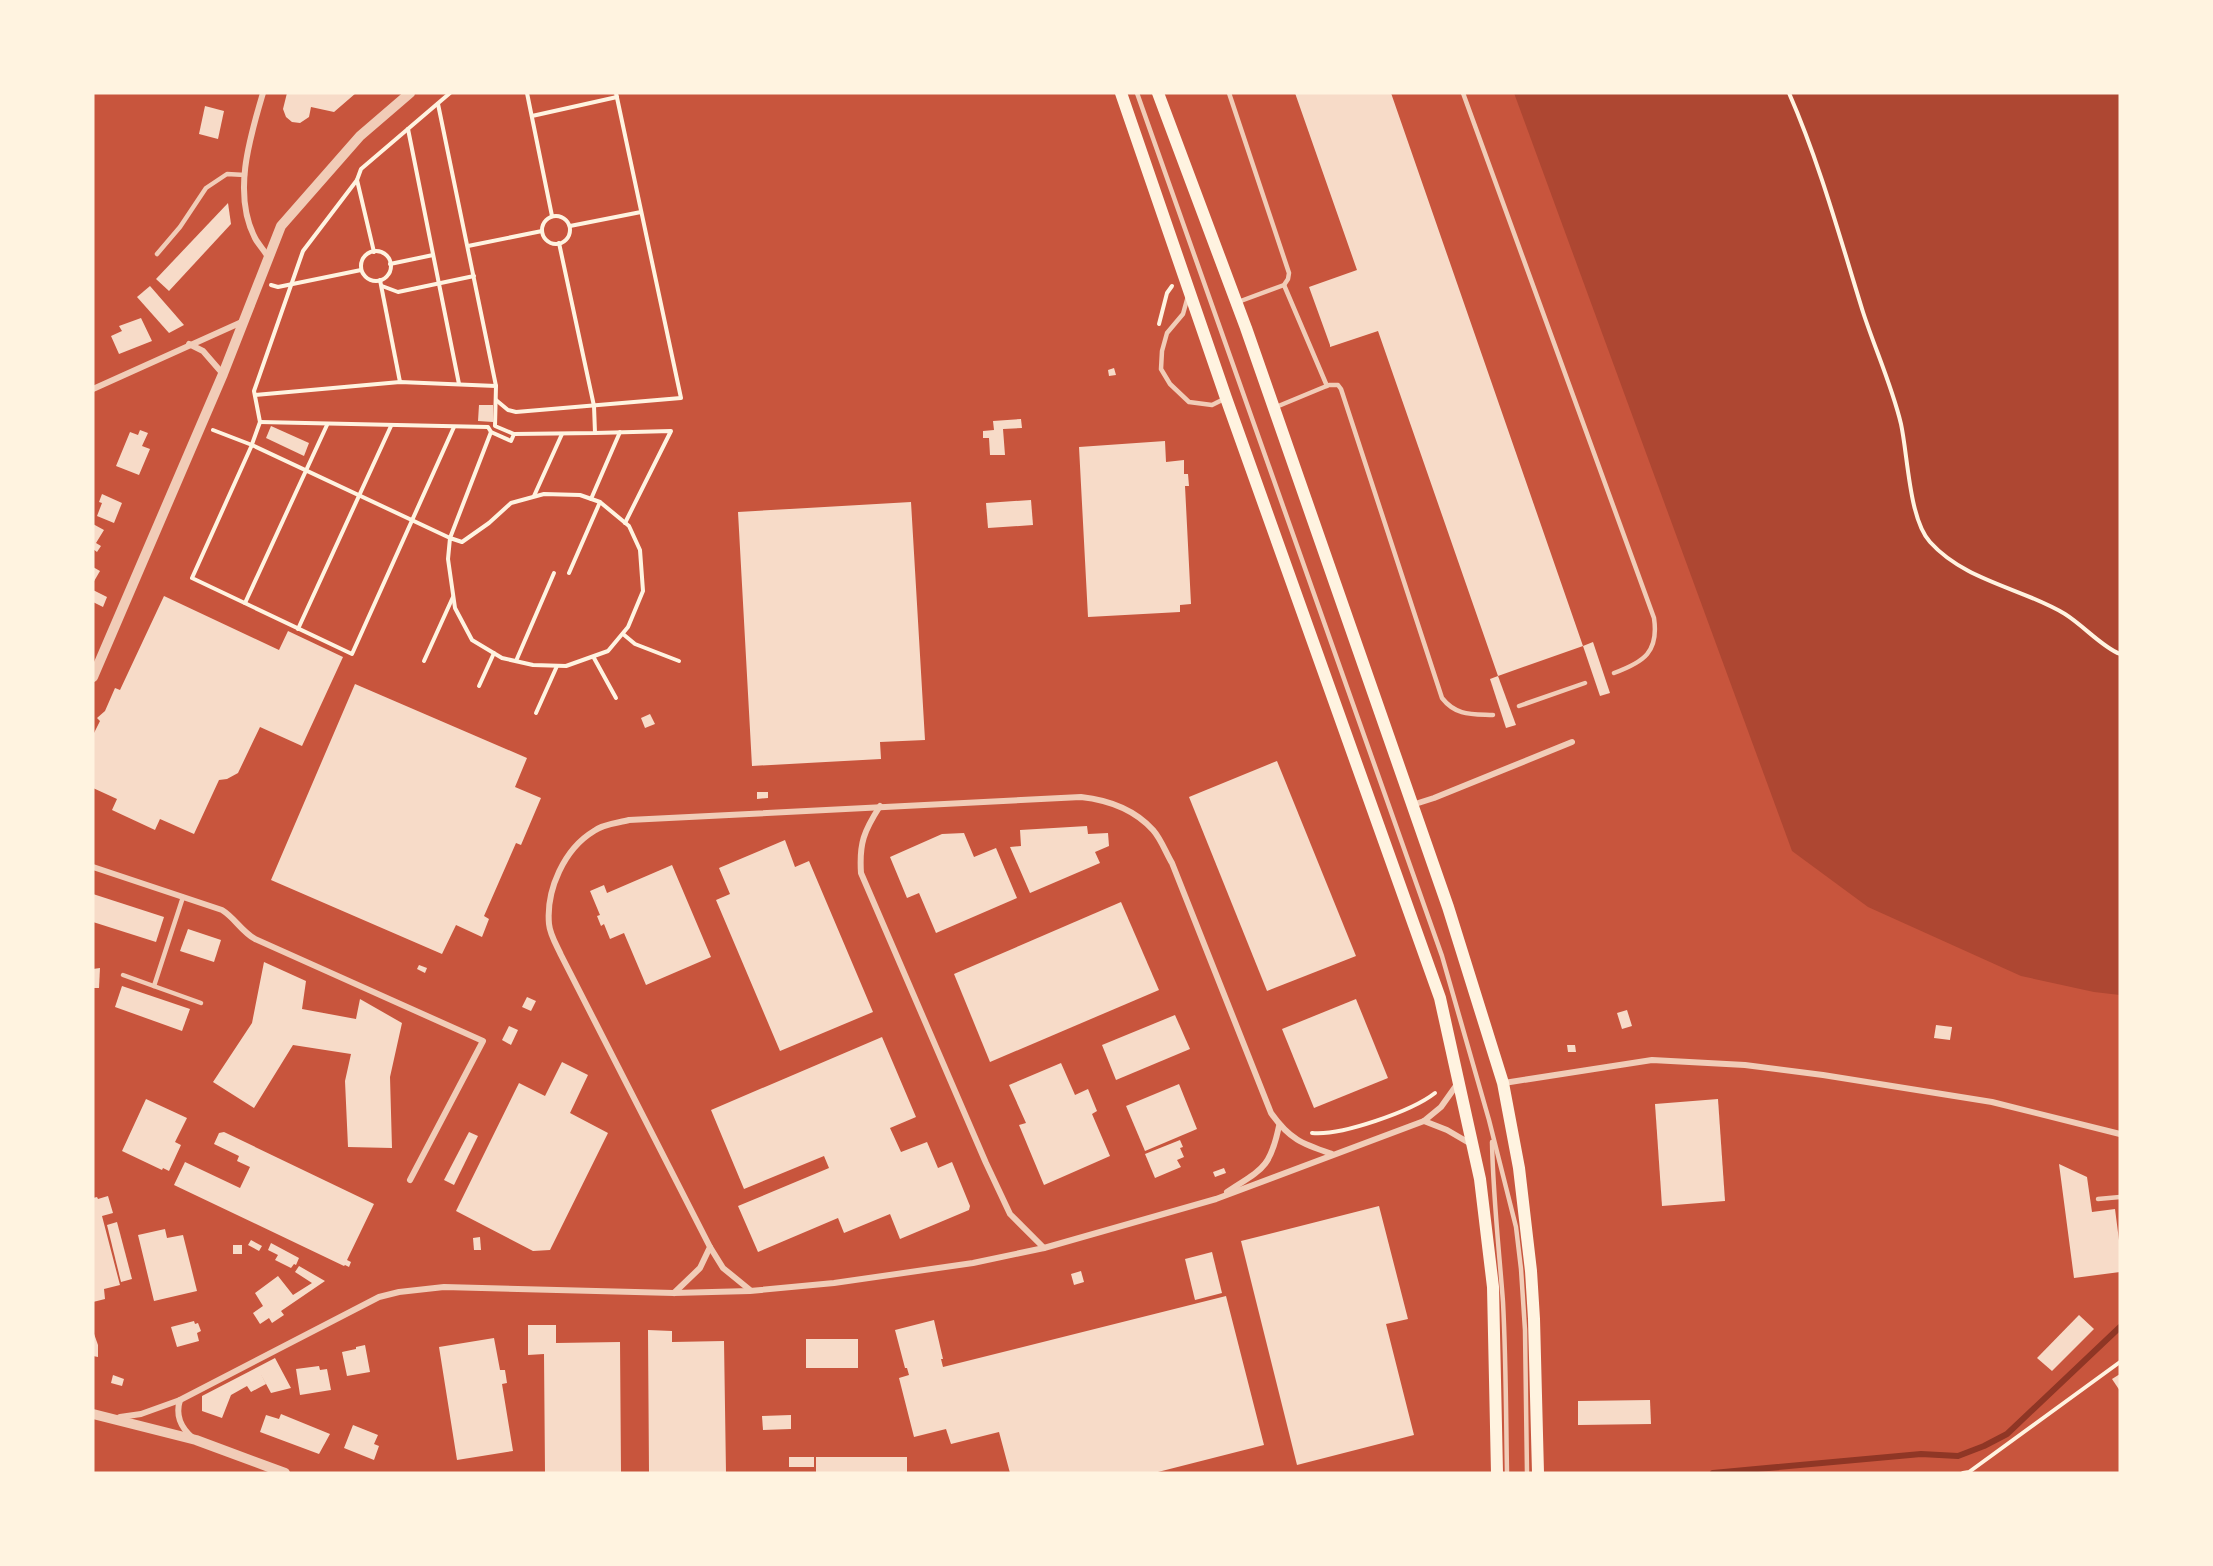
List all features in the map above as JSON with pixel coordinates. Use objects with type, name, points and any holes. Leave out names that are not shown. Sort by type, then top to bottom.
[{"type":"main road","points":[[1121,93],[1226,398],[1434,979],[1460,1081],[1480,1179],[1493,1287],[1497,1473]]},
{"type":"main road","points":[[1158,93],[1236,303],[1412,806],[1477,994],[1503,1083],[1519,1168],[1531,1271],[1538,1473]]},
{"type":"street","points":[[263,93],[250,139],[244,175],[247,211],[254,237],[268,256]]},
{"type":"street","points":[[93,677],[223,374],[281,226],[360,136],[410,93]]},
{"type":"street","points":[[93,389],[244,321]]},
{"type":"street","points":[[189,344],[203,351],[223,374]]},
{"type":"street","points":[[1412,806],[1572,742]]},
{"type":"street","points":[[750,1291],[723,1268],[710,1247],[566,965],[549,927],[550,900],[562,867],[570,852],[595,829],[629,820],[1081,797],[1104,800],[1134,813],[1154,831],[1172,863],[1271,1113],[1279,1126],[1289,1135],[1306,1145],[1332,1154]]},
{"type":"street","points":[[880,806],[866,827],[860,850],[861,873],[1010,1214],[1044,1248]]},
{"type":"street","points":[[93,867],[222,910],[232,916],[242,930],[255,939],[483,1041],[410,1180]]},
{"type":"street","points":[[1503,1083],[1652,1060],[1745,1065],[1824,1075],[1992,1102],[2120,1134]]},
{"type":"street","points":[[114,1418],[141,1414],[180,1400],[379,1297],[399,1292],[444,1287],[674,1293],[750,1291],[834,1283],[961,1265],[1044,1248],[1216,1199],[1424,1121],[1441,1107],[1460,1081]]},
{"type":"street","points":[[1424,1121],[1447,1130],[1472,1144]]},
{"type":"street","points":[[1216,1199],[1258,1172],[1271,1158],[1279,1126]]},
{"type":"street","points":[[674,1293],[700,1268],[710,1247]]},
{"type":"street","points":[[180,1400],[177,1415],[183,1426],[196,1440]]},
{"type":"street","points":[[93,1414],[196,1440],[285,1473]]},
{"type":"lane","points":[[1137,93],[1438,945],[1492,1136],[1516,1227],[1521,1269],[1525,1340],[1527,1473]]},
{"type":"lane","points":[[1229,93],[1289,273],[1284,285],[1236,303]]},
{"type":"lane","points":[[1463,93],[1654,618],[1655,643],[1643,659],[1614,673]]},
{"type":"lane","points":[[157,254],[180,227],[206,188],[227,174],[244,175]]},
{"type":"lane","points":[[1284,285],[1327,386]]},
{"type":"lane","points":[[1190,291],[1183,314],[1167,333],[1161,369],[1170,384],[1189,402],[1212,405],[1226,398]]},
{"type":"lane","points":[[1273,408],[1327,386],[1338,385],[1341,389],[1442,698],[1450,709],[1470,714],[1493,715]]},
{"type":"lane","points":[[1519,706],[1585,683]]},
{"type":"lane","points":[[154,986],[183,897]]},
{"type":"lane","points":[[123,975],[201,1003]]},
{"type":"lane","points":[[1492,1136],[1505,1359],[1507,1473]]},
{"type":"lane","points":[[2098,1199],[2120,1197]]},
{"type":"path","points":[[450,93],[361,169],[357,180],[303,251],[254,391],[260,422],[252,446],[192,578],[352,654],[454,427]]},
{"type":"path","points":[[527,93],[552,216]]},
{"type":"path","points":[[1789,93],[1835,216],[1862,308],[1900,423],[1916,514],[1928,541],[1952,562],[2063,613],[2120,654]]},
{"type":"path","points":[[495,400],[507,410],[516,412],[681,398],[617,95],[532,116]]},
{"type":"path","points":[[438,104],[496,386],[495,426],[514,434],[671,431],[625,523]]},
{"type":"path","points":[[408,129],[459,384]]},
{"type":"path","points":[[357,180],[374,252]]},
{"type":"path","points":[[570,226],[641,212]]},
{"type":"path","points":[[552,216],[565,219],[570,226],[569,235],[559,243],[549,242],[542,231],[544,222],[552,216]]},
{"type":"path","points":[[468,246],[542,231]]},
{"type":"path","points":[[559,243],[594,406],[595,433]]},
{"type":"path","points":[[381,283],[388,275],[390,264],[384,254],[374,252],[365,256],[361,270],[367,278],[398,292],[474,276]]},
{"type":"path","points":[[390,264],[433,255]]},
{"type":"path","points":[[258,283],[278,287],[361,270]]},
{"type":"path","points":[[381,283],[400,382]]},
{"type":"path","points":[[1158,326],[1167,293],[1174,283]]},
{"type":"path","points":[[255,395],[400,382],[496,386]]},
{"type":"path","points":[[260,422],[488,427],[491,432],[511,441],[514,434]]},
{"type":"path","points":[[245,603],[327,424]]},
{"type":"path","points":[[200,426],[226,434],[450,538],[462,542],[489,523],[511,503],[544,494],[580,495],[600,502],[629,526],[640,550],[643,591],[628,627],[609,651],[567,666],[533,665],[502,658],[472,640],[456,608],[448,559],[450,538],[491,432]]},
{"type":"path","points":[[298,629],[391,426]]},
{"type":"path","points":[[591,499],[620,432]]},
{"type":"path","points":[[534,497],[562,434]]},
{"type":"path","points":[[569,573],[600,502]]},
{"type":"path","points":[[516,661],[554,573]]},
{"type":"path","points":[[424,662],[454,596]]},
{"type":"path","points":[[623,634],[635,644],[679,661]]},
{"type":"path","points":[[479,686],[494,653]]},
{"type":"path","points":[[594,658],[616,698]]},
{"type":"path","points":[[536,713],[557,666]]},
{"type":"path","points":[[1303,1129],[1324,1134],[1339,1132],[1402,1110],[1431,1096]]},
{"type":"path","points":[[1963,1473],[1969,1472],[2120,1362]]},
{"type":"shaded area","points":[[1514,93],[2120,93],[2120,995],[2094,992],[2021,976],[1868,907],[1792,851]]},
{"type":"building","points":[[287,93],[356,93],[334,112],[311,107],[309,117],[300,123],[292,122],[286,117],[283,109]]},
{"type":"building","points":[[1295,93],[1391,93],[1583,646],[1498,676],[1378,331],[1330,347],[1309,287],[1357,270]]},
{"type":"building","points":[[205,106],[224,111],[218,139],[199,134]]},
{"type":"building","points":[[228,203],[231,224],[169,291],[156,279]]},
{"type":"building","points":[[150,286],[184,325],[169,333],[137,297]]},
{"type":"building","points":[[141,318],[152,341],[119,354],[111,336],[122,331],[119,326]]},
{"type":"building","points":[[1114,368],[1116,375],[1109,376],[1108,370]]},
{"type":"building","points":[[479,405],[493,405],[493,422],[478,421]]},
{"type":"building","points":[[1021,419],[1022,428],[1003,429],[1005,455],[990,455],[989,438],[983,438],[983,431],[994,430],[993,421]]},
{"type":"building","points":[[271,426],[309,443],[304,456],[266,438]]},
{"type":"building","points":[[140,430],[148,433],[142,446],[150,449],[139,475],[116,466],[130,432],[138,435]]},
{"type":"building","points":[[1165,441],[1166,462],[1184,460],[1184,474],[1188,474],[1189,486],[1185,486],[1191,604],[1180,605],[1180,612],[1088,617],[1079,447]]},
{"type":"building","points":[[102,494],[122,503],[114,523],[97,516],[102,503],[99,502]]},
{"type":"building","points":[[1031,500],[1033,525],[988,528],[986,503]]},
{"type":"building","points":[[911,502],[925,740],[880,742],[881,759],[752,766],[738,512]]},
{"type":"building","points":[[93,524],[104,530],[96,543],[101,546],[97,552],[93,549]]},
{"type":"building","points":[[93,567],[100,571],[93,583]]},
{"type":"building","points":[[93,590],[107,597],[103,607],[93,602]]},
{"type":"building","points":[[164,596],[279,650],[288,631],[343,657],[302,746],[260,727],[238,773],[227,779],[219,780],[194,834],[160,819],[155,830],[112,810],[117,799],[93,788],[93,735],[100,721],[97,718],[105,711],[115,688],[120,690]]},
{"type":"building","points":[[1593,642],[1610,693],[1600,696],[1583,646]]},
{"type":"building","points":[[1498,676],[1516,725],[1506,728],[1490,679]]},
{"type":"building","points":[[355,684],[527,758],[515,787],[541,798],[521,845],[516,843],[484,916],[489,919],[482,937],[456,925],[442,954],[271,880]]},
{"type":"building","points":[[650,714],[655,724],[645,728],[641,718]]},
{"type":"building","points":[[1277,761],[1356,956],[1267,991],[1189,797]]},
{"type":"building","points":[[757,792],[768,792],[768,798],[757,799]]},
{"type":"building","points":[[1087,826],[1088,834],[1108,833],[1109,846],[1095,852],[1100,863],[1030,893],[1010,847],[1021,846],[1020,830]]},
{"type":"building","points":[[964,833],[974,857],[996,848],[1017,898],[936,933],[919,893],[907,898],[890,857],[942,834]]},
{"type":"building","points":[[785,840],[795,867],[809,861],[873,1012],[780,1051],[716,900],[730,894],[719,868]]},
{"type":"building","points":[[672,865],[711,957],[646,985],[624,933],[610,939],[604,924],[601,926],[597,916],[600,915],[590,891],[604,885],[607,893]]},
{"type":"building","points":[[93,894],[164,917],[156,942],[93,922]]},
{"type":"building","points":[[1121,902],[1159,990],[990,1062],[954,974]]},
{"type":"building","points":[[188,929],[221,940],[214,962],[180,951]]},
{"type":"building","points":[[264,962],[306,981],[302,1009],[356,1019],[360,999],[402,1023],[390,1077],[392,1148],[348,1147],[345,1081],[351,1054],[293,1045],[254,1108],[213,1082],[252,1023]]},
{"type":"building","points":[[419,965],[427,968],[425,973],[417,969]]},
{"type":"building","points":[[100,968],[99,988],[93,988],[93,969]]},
{"type":"building","points":[[122,986],[190,1009],[182,1031],[115,1007]]},
{"type":"building","points":[[527,997],[536,1001],[531,1011],[522,1007]]},
{"type":"building","points":[[1356,999],[1388,1078],[1314,1108],[1282,1029]]},
{"type":"building","points":[[1627,1010],[1632,1026],[1622,1029],[1617,1013]]},
{"type":"building","points":[[1175,1015],[1190,1049],[1116,1080],[1102,1045]]},
{"type":"building","points":[[1936,1025],[1952,1027],[1950,1040],[1934,1038]]},
{"type":"building","points":[[509,1026],[518,1030],[511,1045],[502,1040]]},
{"type":"building","points":[[882,1037],[916,1117],[890,1128],[901,1152],[927,1142],[938,1168],[952,1162],[970,1206],[969,1210],[900,1239],[890,1214],[844,1233],[838,1218],[758,1252],[738,1206],[829,1168],[824,1156],[744,1189],[711,1110]]},
{"type":"building","points":[[1567,1045],[1575,1045],[1576,1052],[1568,1052]]},
{"type":"building","points":[[562,1062],[588,1075],[570,1113],[608,1133],[550,1250],[533,1251],[456,1211],[519,1083],[545,1096]]},
{"type":"building","points":[[1061,1063],[1075,1095],[1088,1089],[1097,1111],[1092,1114],[1110,1156],[1044,1185],[1019,1125],[1026,1123],[1009,1085]]},
{"type":"building","points":[[1179,1084],[1197,1129],[1145,1151],[1126,1106]]},
{"type":"building","points":[[146,1099],[187,1118],[175,1142],[181,1145],[169,1171],[163,1168],[162,1170],[122,1151]]},
{"type":"building","points":[[1718,1099],[1725,1201],[1662,1206],[1655,1104]]},
{"type":"building","points":[[224,1132],[374,1204],[347,1260],[351,1262],[349,1267],[174,1185],[185,1162],[240,1188],[250,1167],[237,1161],[239,1156],[214,1144],[219,1133]]},
{"type":"building","points":[[469,1132],[478,1136],[454,1185],[444,1180]]},
{"type":"building","points":[[1180,1140],[1183,1147],[1180,1148],[1184,1157],[1177,1160],[1181,1167],[1155,1178],[1145,1154]]},
{"type":"building","points":[[2059,1164],[2087,1177],[2092,1212],[2115,1209],[2120,1248],[2120,1272],[2074,1278]]},
{"type":"building","points":[[1224,1168],[1226,1173],[1215,1177],[1213,1172]]},
{"type":"building","points":[[108,1196],[113,1213],[102,1216],[120,1285],[104,1289],[105,1299],[93,1302],[93,1198]]},
{"type":"building","points":[[1379,1206],[1408,1319],[1386,1324],[1414,1435],[1297,1465],[1241,1241]]},
{"type":"building","points":[[117,1222],[132,1279],[121,1282],[107,1225]]},
{"type":"building","points":[[165,1229],[167,1238],[183,1235],[197,1291],[154,1301],[138,1235]]},
{"type":"building","points":[[480,1237],[481,1250],[474,1250],[473,1238]]},
{"type":"building","points":[[251,1240],[262,1246],[259,1251],[248,1245]]},
{"type":"building","points":[[271,1243],[299,1258],[296,1265],[294,1264],[291,1268],[275,1260],[278,1255],[268,1250]]},
{"type":"building","points":[[233,1245],[242,1245],[242,1254],[233,1254]]},
{"type":"building","points":[[1212,1252],[1222,1293],[1195,1300],[1185,1259]]},
{"type":"building","points":[[299,1266],[325,1281],[281,1311],[284,1315],[272,1323],[269,1318],[260,1324],[253,1313],[263,1306],[255,1293],[278,1276],[293,1295],[312,1283],[295,1272]]},
{"type":"building","points":[[1081,1271],[1084,1282],[1074,1285],[1071,1274]]},
{"type":"building","points":[[1226,1296],[1264,1445],[1154,1473],[1010,1473],[999,1432],[951,1444],[946,1429],[914,1437],[899,1378],[909,1375],[895,1330],[934,1320],[943,1367]]},
{"type":"building","points":[[2079,1315],[2094,1329],[2052,1371],[2037,1358]]},
{"type":"building","points":[[194,1321],[195,1324],[198,1323],[201,1331],[197,1333],[199,1341],[177,1347],[171,1327]]},
{"type":"building","points":[[528,1325],[556,1325],[556,1343],[620,1342],[621,1473],[545,1473],[544,1354],[528,1355]]},
{"type":"building","points":[[648,1330],[672,1331],[672,1342],[724,1341],[726,1473],[649,1473]]},
{"type":"building","points":[[93,1331],[98,1345],[98,1357],[93,1356]]},
{"type":"building","points":[[494,1338],[500,1370],[505,1370],[507,1383],[502,1384],[513,1451],[457,1460],[439,1347]]},
{"type":"building","points":[[806,1339],[858,1339],[858,1368],[806,1368]]},
{"type":"building","points":[[365,1345],[370,1372],[347,1376],[342,1352]]},
{"type":"building","points":[[275,1358],[291,1388],[271,1393],[259,1371],[266,1384],[251,1392],[247,1386],[231,1395],[222,1418],[202,1411],[202,1396]]},
{"type":"building","points":[[319,1366],[320,1370],[327,1369],[331,1390],[300,1395],[296,1369]]},
{"type":"building","points":[[2120,1374],[2120,1391],[2112,1379]]},
{"type":"building","points":[[113,1375],[124,1379],[122,1386],[111,1383]]},
{"type":"building","points":[[1650,1400],[1651,1424],[1578,1425],[1578,1401]]},
{"type":"building","points":[[281,1414],[330,1434],[319,1454],[260,1432],[266,1415],[279,1419]]},
{"type":"building","points":[[791,1415],[791,1429],[763,1430],[762,1416]]},
{"type":"building","points":[[353,1425],[378,1435],[374,1444],[379,1446],[374,1460],[344,1448]]},
{"type":"building","points":[[789,1457],[814,1457],[814,1467],[789,1467]]},
{"type":"building","points":[[816,1457],[907,1457],[907,1473],[816,1473]]},
{"type":"waterway","points":[[1713,1473],[1921,1454],[1958,1456],[2007,1434],[2120,1327]]}]
